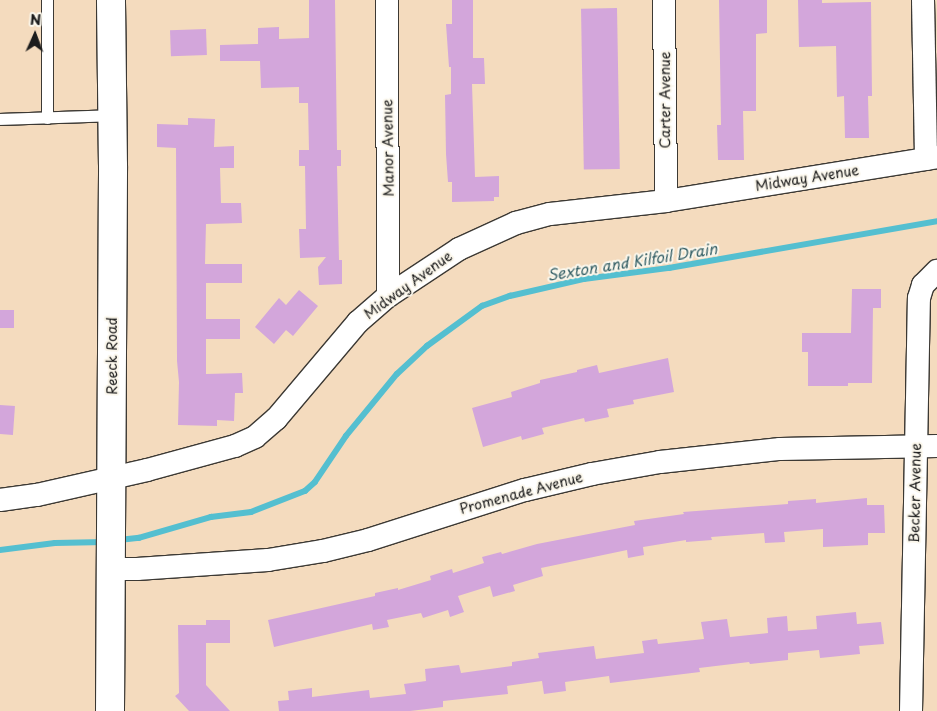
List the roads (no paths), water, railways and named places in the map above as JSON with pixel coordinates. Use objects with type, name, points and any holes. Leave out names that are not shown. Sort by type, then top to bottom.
[{"type":"street","name":"Reeck Road","points":[[110,711],[111,0]]},
{"type":"street","name":"Manor Avenue","points":[[387,0],[388,296]]},
{"type":"street","name":"Carter Avenue","points":[[664,0],[666,200]]},
{"type":"street","points":[[923,0],[932,158]]},
{"type":"street","name":"Midway Avenue","points":[[0,500],[37,495],[110,476],[146,470],[235,446],[255,437],[276,419],[358,322],[388,296],[459,250],[516,223],[550,214],[666,200],[932,158]]},
{"type":"street","name":"Becker Avenue","points":[[911,711],[926,446],[919,298],[923,284],[932,274]]},
{"type":"street","name":"Promenade Avenue","points":[[111,564],[138,569],[268,560],[323,551],[368,540],[525,490],[592,474],[660,462],[780,449],[926,446]]},
{"type":"lane","points":[[47,0],[47,118]]},
{"type":"lane","points":[[2,118],[112,115]]},
{"type":"waterway","name":"Sexton and Kilfoil Drain","points":[[119,540],[139,538],[211,517],[251,512],[305,491],[315,482],[346,436],[397,374],[427,346],[482,306],[510,296],[584,279],[669,268],[937,221]]},
{"type":"waterway","name":"Sexton and Kilfoil Drain","points":[[0,550],[55,543],[105,542]]}]
